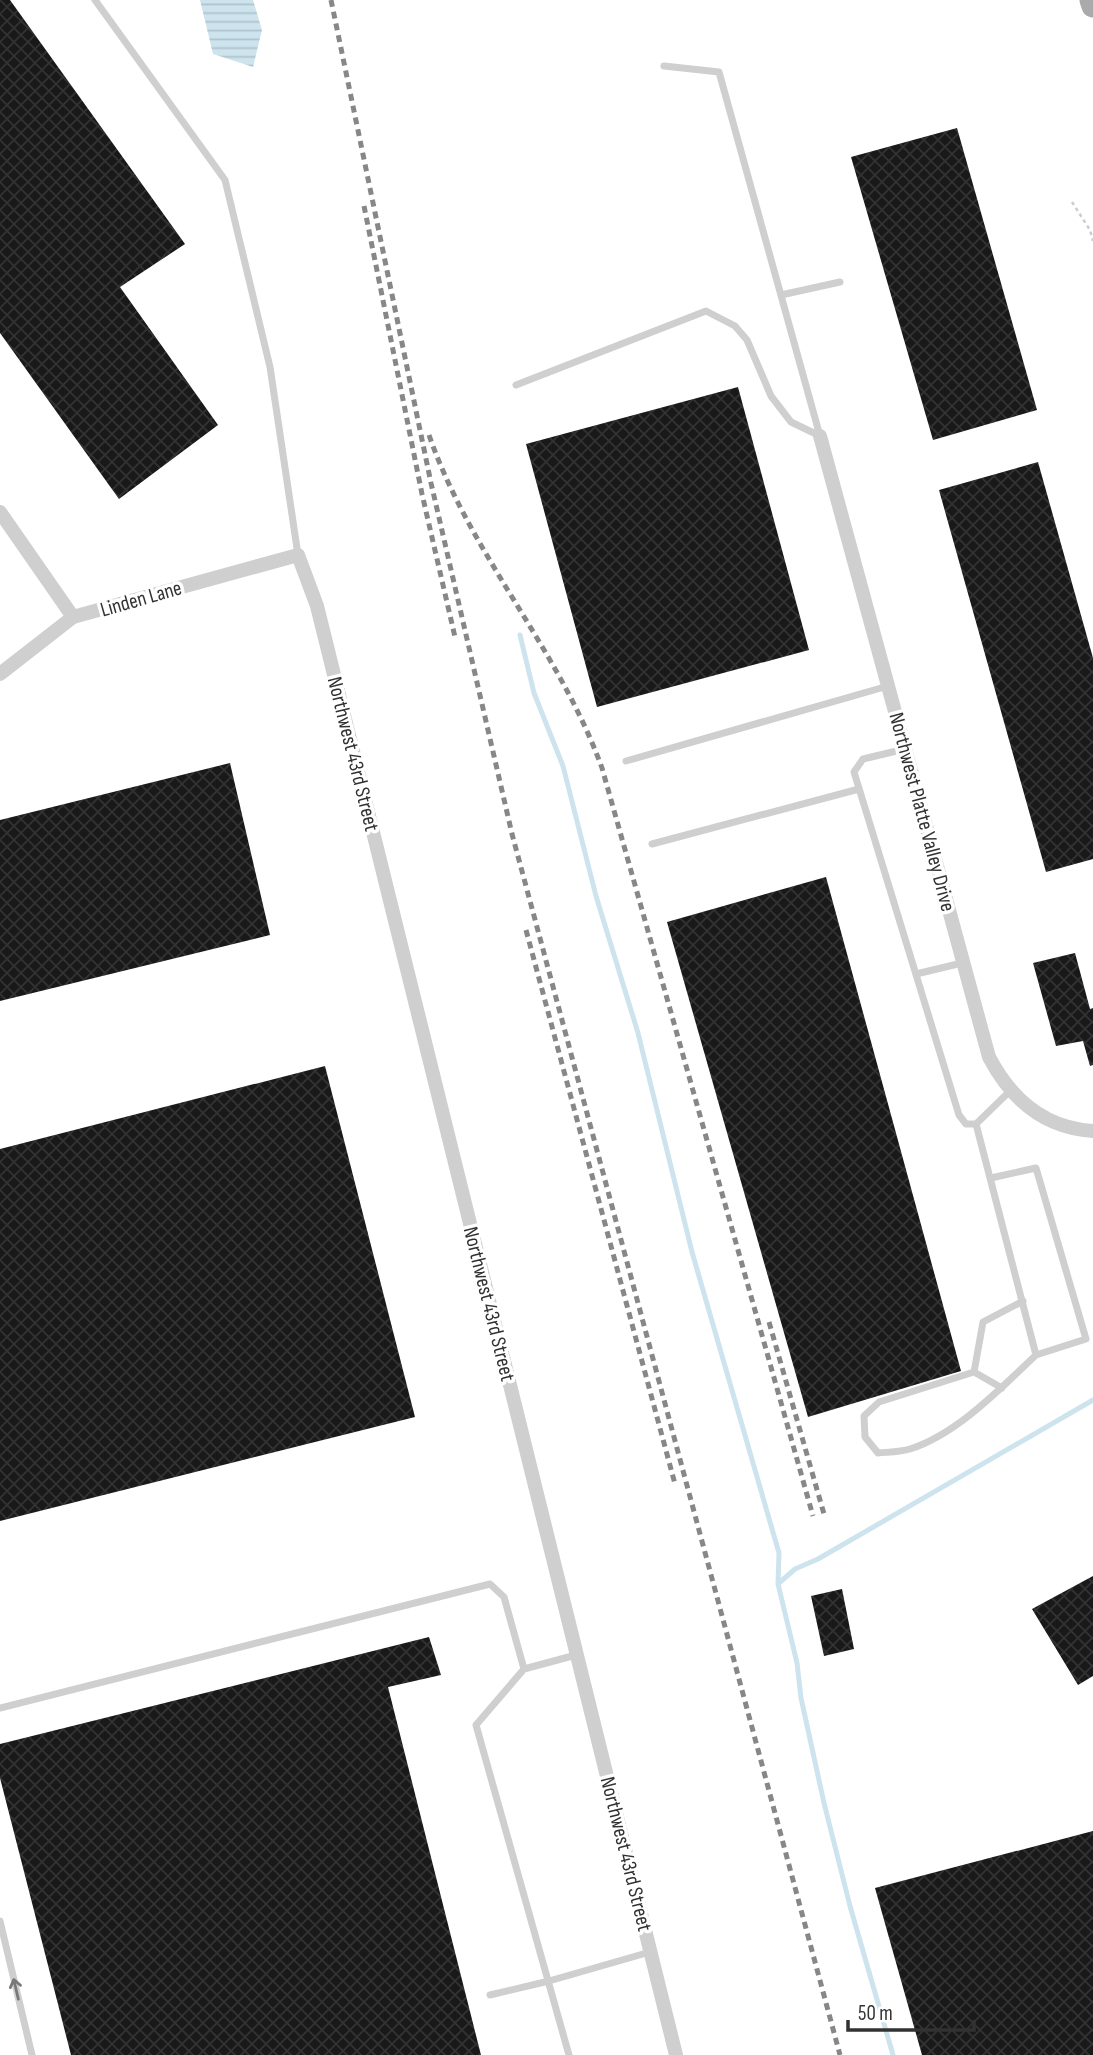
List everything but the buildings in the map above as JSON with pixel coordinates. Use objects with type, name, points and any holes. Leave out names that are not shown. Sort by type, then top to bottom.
[{"type":"main road","points":[[1091,0],[1093,6]]},
{"type":"street","name":"Northwest Platte Valley Drive","points":[[820,436],[989,1057],[1002,1081],[1037,1113],[1062,1126],[1093,1131]]},
{"type":"street","points":[[0,512],[74,617]]},
{"type":"street","name":"Linden Lane","points":[[0,674],[74,617],[298,555]]},
{"type":"street","name":"Northwest 43rd Street","points":[[298,555],[317,606],[676,2055]]},
{"type":"lane","points":[[95,0],[225,180],[270,367],[298,555]]},
{"type":"lane","points":[[664,66],[719,72],[820,436]]},
{"type":"lane","points":[[781,295],[840,282]]},
{"type":"lane","points":[[516,385],[706,311],[735,326],[747,340],[771,396],[791,422],[820,436]]},
{"type":"lane","points":[[626,761],[888,686]]},
{"type":"lane","points":[[905,749],[863,759],[854,772],[959,1115],[966,1124],[976,1124],[1011,1090]]},
{"type":"lane","points":[[652,844],[859,789]]},
{"type":"lane","points":[[916,974],[962,963]]},
{"type":"lane","points":[[976,1124],[1036,1355]]},
{"type":"lane","points":[[990,1178],[1036,1168],[1086,1339],[1036,1355],[1002,1388],[941,1436],[909,1450],[878,1453],[865,1437],[864,1416],[879,1402],[974,1372],[1002,1388]]},
{"type":"lane","points":[[974,1372],[983,1322],[1023,1301]]},
{"type":"lane","points":[[0,1708],[490,1584],[505,1597],[524,1669]]},
{"type":"lane","points":[[569,2055],[476,1725],[524,1669],[576,1655]]},
{"type":"lane","points":[[0,1922],[32,2055]]},
{"type":"lane","points":[[490,1995],[650,1952]]},
{"type":"path","points":[[1072,202],[1090,230],[1093,241]]},
{"type":"water","points":[[200,0],[253,0],[262,30],[253,67],[213,54]]},
{"type":"waterway","points":[[520,635],[534,693],[563,766],[596,896],[638,1033],[692,1252],[779,1553],[778,1584],[797,1663],[801,1698],[824,1803],[850,1906],[893,2055]]},
{"type":"waterway","points":[[779,1583],[795,1569],[818,1559],[1093,1400]]},
{"type":"railway","points":[[331,0],[431,483],[512,834],[840,2055]]},
{"type":"railway","points":[[364,206],[422,494],[455,637]]},
{"type":"railway","points":[[429,435],[446,479],[467,520],[563,682],[602,768],[813,1516]]},
{"type":"railway","points":[[526,930],[675,1484]]},
{"type":"railway","points":[[769,1322],[824,1514]]}]
